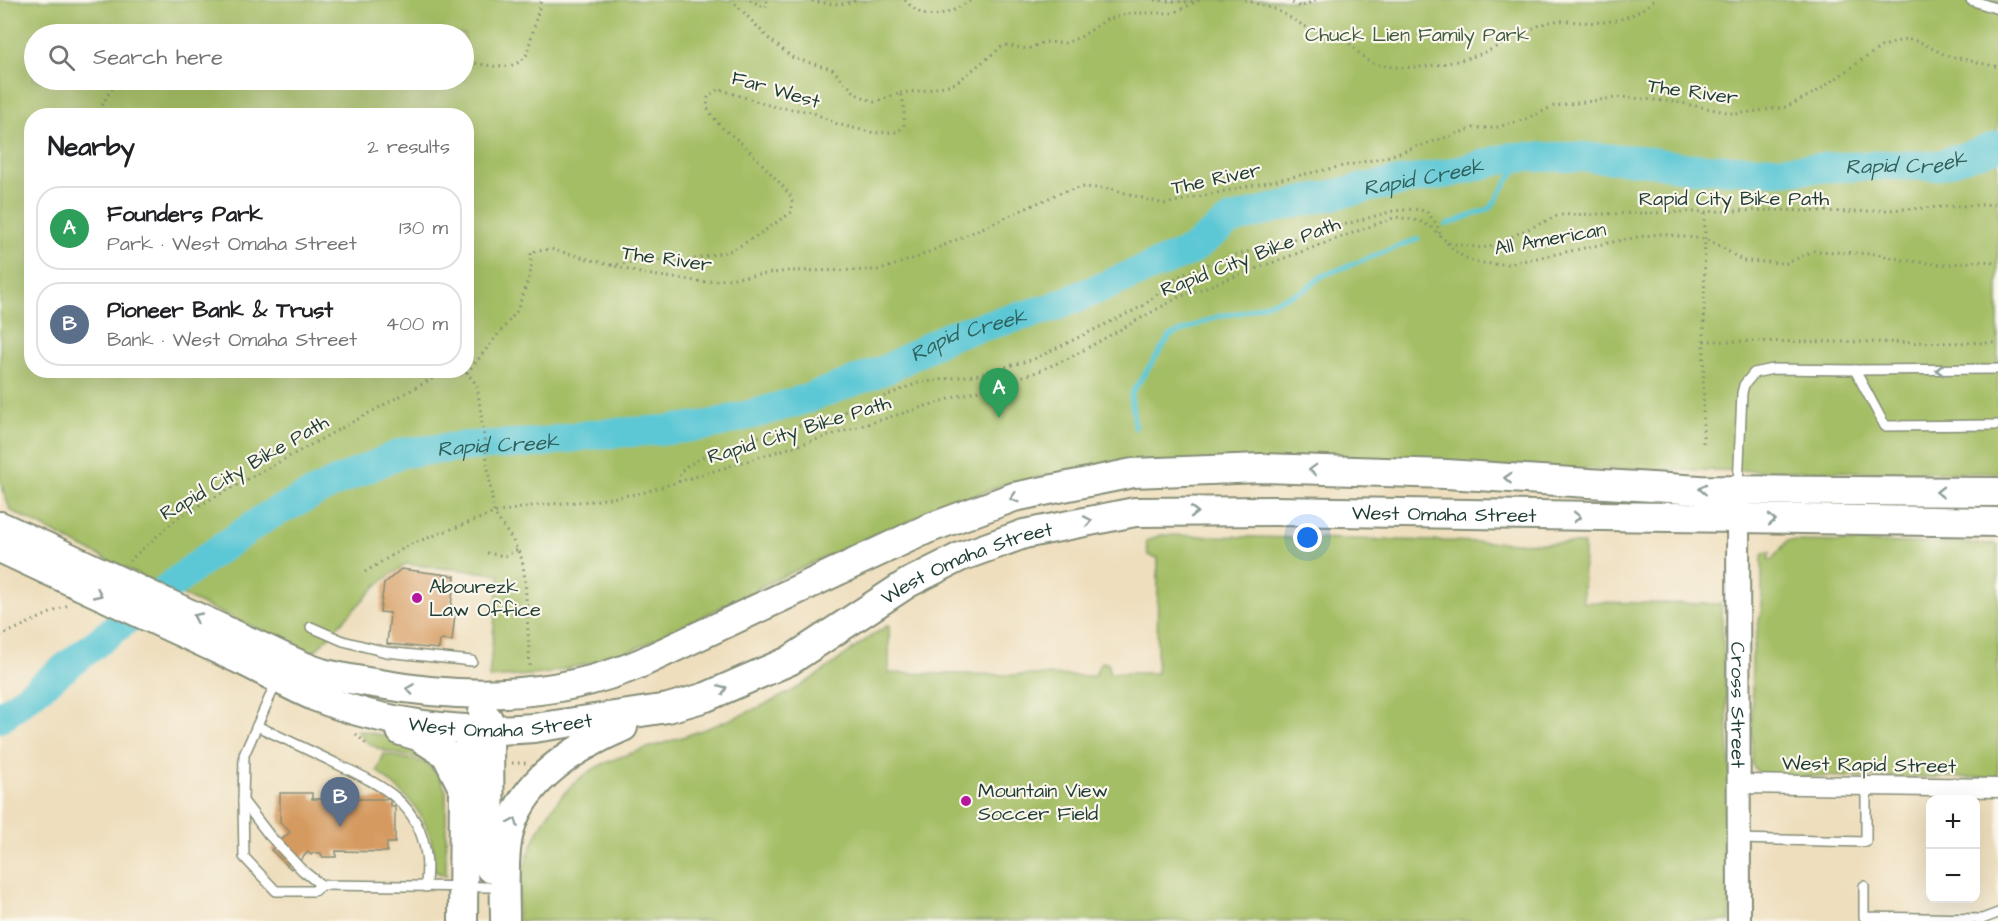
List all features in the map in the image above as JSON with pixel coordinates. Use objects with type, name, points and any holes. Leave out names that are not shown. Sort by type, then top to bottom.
[{"type":"main road","name":"West Omaha Street","points":[[283,668],[321,672],[404,689],[455,694],[537,691],[583,683],[612,675],[861,562],[927,529],[1014,497],[1133,473],[1261,468],[1446,474],[1700,490],[1998,492]]},
{"type":"main road","name":"West Omaha Street","points":[[0,548],[49,560],[283,668],[315,696],[397,720],[480,732],[534,729],[668,708],[706,697],[789,661],[908,583],[960,557],[1024,534],[1135,512],[1273,511],[1998,522]]},
{"type":"main road","points":[[0,526],[49,560]]},
{"type":"main road","points":[[464,789],[480,732],[505,710],[582,700],[674,668],[760,622],[861,562]]},
{"type":"main road","points":[[455,694],[477,705],[480,732],[476,888],[463,921]]},
{"type":"main road","points":[[315,696],[321,710],[403,731],[433,744],[450,759],[464,789],[476,888],[489,921]]},
{"type":"main road","points":[[505,921],[507,841],[516,816],[538,782],[561,760],[588,742],[668,708]]},
{"type":"street","name":"Cross Street","points":[[1738,490],[1739,921]]},
{"type":"street","name":"West Rapid Street","points":[[1739,784],[1998,788]]},
{"type":"lane","points":[[1971,0],[1998,9]]},
{"type":"lane","points":[[1738,490],[1742,393],[1744,385],[1754,373],[1773,369],[1998,369]]},
{"type":"lane","points":[[1855,370],[1885,426],[1998,425]]},
{"type":"lane","points":[[311,627],[343,641],[386,652],[472,662]]},
{"type":"lane","points":[[283,668],[244,755],[244,857],[276,891],[314,891],[321,885]]},
{"type":"lane","points":[[257,726],[380,784],[402,802],[415,823],[427,856],[426,887]]},
{"type":"lane","points":[[1739,839],[1866,842],[1866,786]]},
{"type":"lane","points":[[243,801],[269,835],[302,870],[321,885],[476,888]]},
{"type":"lane","points":[[1864,886],[1864,917],[1982,919],[1998,913]]},
{"type":"path","points":[[474,63],[511,67],[523,60],[527,54],[541,0]]},
{"type":"path","name":"Far West","points":[[609,265],[664,260],[681,262],[732,250],[792,212],[792,198],[781,184],[744,145],[720,126],[707,108],[708,96],[719,88],[771,106],[812,112],[837,124],[874,133],[898,132],[903,126],[904,104],[900,93],[874,102],[856,94],[832,69],[793,58],[768,38],[732,0]]},
{"type":"path","points":[[750,0],[765,8],[768,3],[766,0]]},
{"type":"path","points":[[806,0],[834,4],[846,4],[857,0]]},
{"type":"path","points":[[905,0],[918,11],[934,16],[943,15],[971,0]]},
{"type":"path","points":[[1155,0],[1184,2],[1199,0]]},
{"type":"path","points":[[900,93],[928,90],[956,83],[1004,45],[1028,49],[1044,42],[1066,43],[1082,36],[1106,20],[1130,13],[1173,13],[1199,0]]},
{"type":"path","points":[[1249,0],[1277,10],[1304,26],[1348,42],[1367,60],[1381,65],[1403,66],[1461,60],[1482,53],[1551,21],[1610,23],[1643,10],[1654,0]]},
{"type":"path","points":[[1287,0],[1300,7],[1317,0]]},
{"type":"path","name":"The River","points":[[474,364],[517,311],[531,271],[531,252],[551,249],[644,274],[704,282],[789,271],[880,270],[918,256],[1062,192],[1084,187],[1111,189],[1164,204],[1386,157],[1474,128],[1494,128],[1526,119],[1554,106],[1622,97],[1676,102],[1736,114],[1786,107],[1816,92],[1881,47],[1905,39],[1920,42],[1945,55],[1998,68]]},
{"type":"path","points":[[101,108],[111,90]]},
{"type":"path","name":"Rapid City Bike Path","points":[[365,572],[409,545],[494,513],[537,505],[592,501],[679,482],[1037,372],[1083,351],[1179,297],[1396,217],[1420,221],[1431,227],[1448,243],[1482,248],[1499,244],[1559,215],[1776,210],[1850,212],[1998,204]]},
{"type":"path","name":"All American","points":[[679,482],[681,471],[687,466],[714,452],[746,440],[834,416],[918,383],[980,374],[1034,359],[1143,306],[1179,276],[1218,260],[1393,211],[1414,209],[1426,211],[1436,224],[1442,238],[1458,255],[1473,262],[1486,264],[1508,264],[1660,234],[1705,239],[1743,261],[1787,263],[1814,251],[1876,254],[1944,265],[1998,262]]},
{"type":"path","points":[[1703,443],[1705,212]]},
{"type":"path","points":[[1704,341],[1998,343]]},
{"type":"path","name":"Rapid City Bike Path","points":[[124,564],[180,516],[433,378]]},
{"type":"path","points":[[471,378],[477,385],[494,513],[522,559],[530,666]]},
{"type":"path","points":[[487,553],[505,555],[518,550]]},
{"type":"path","points":[[0,636],[71,604]]},
{"type":"path","points":[[507,763],[528,763]]},
{"type":"green space","name":"Chuck Lien Family Park","points":[[0,0],[1998,0],[1998,473],[1167,465],[1082,468],[1000,486],[870,537],[775,580],[619,656],[544,674],[489,678],[499,574],[406,564],[378,584],[314,652],[160,585],[10,510],[0,481]]},
{"type":"green space","points":[[1160,535],[1584,544],[1583,602],[1721,604],[1730,768],[1730,921],[517,921],[522,877],[537,834],[548,814],[578,780],[597,767],[615,759],[745,714],[774,700],[814,678],[889,625],[889,673],[1095,676],[1100,663],[1103,662],[1109,664],[1109,673],[1157,673],[1158,558],[1148,555],[1146,541]]},
{"type":"green space","points":[[1787,541],[1998,544],[1998,778],[1769,776],[1755,769],[1752,764],[1752,657],[1762,606],[1762,556],[1763,553],[1770,552],[1768,559],[1772,560]]},
{"type":"green space","points":[[357,730],[410,741],[433,762],[380,749],[371,745]]},
{"type":"green space","points":[[384,754],[426,763],[438,774],[446,791],[446,876],[434,871],[429,832],[418,811],[404,794],[377,771]]},
{"type":"building","name":"Abourezk Law Office","points":[[401,569],[455,576],[450,613],[455,614],[452,641],[440,640],[439,649],[387,644],[390,613],[380,612],[384,584]]},
{"type":"building","points":[[280,793],[312,793],[312,799],[390,799],[390,806],[395,806],[395,843],[387,843],[387,852],[336,851],[336,857],[322,857],[321,853],[311,855],[308,852],[291,869],[271,850],[290,832],[280,822]]},
{"type":"waterway","name":"Rapid Creek","points":[[0,718],[205,559],[266,517],[338,481],[402,453],[468,446],[538,443],[595,434],[667,430],[709,425],[761,412],[809,398],[887,369],[951,335],[1051,308],[1190,251],[1229,221],[1282,206],[1449,173],[1513,157],[1640,160],[1690,168],[1775,170],[1887,165],[1936,166],[1998,146]]},
{"type":"waterway","points":[[1446,225],[1491,208],[1508,180],[1528,157]]},
{"type":"waterway","points":[[1135,428],[1131,394],[1170,336],[1219,316],[1243,312],[1303,291],[1322,276],[1418,239]]},
{"type":"place","name":"Founders Park","points":[[999,418]]},
{"type":"place","name":"Abourezk Law Office","points":[[417,598]]},
{"type":"place","name":"Mountain View Soccer Field","points":[[966,801]]},
{"type":"place","name":"Pioneer Bank & Trust","points":[[340,827]]}]
